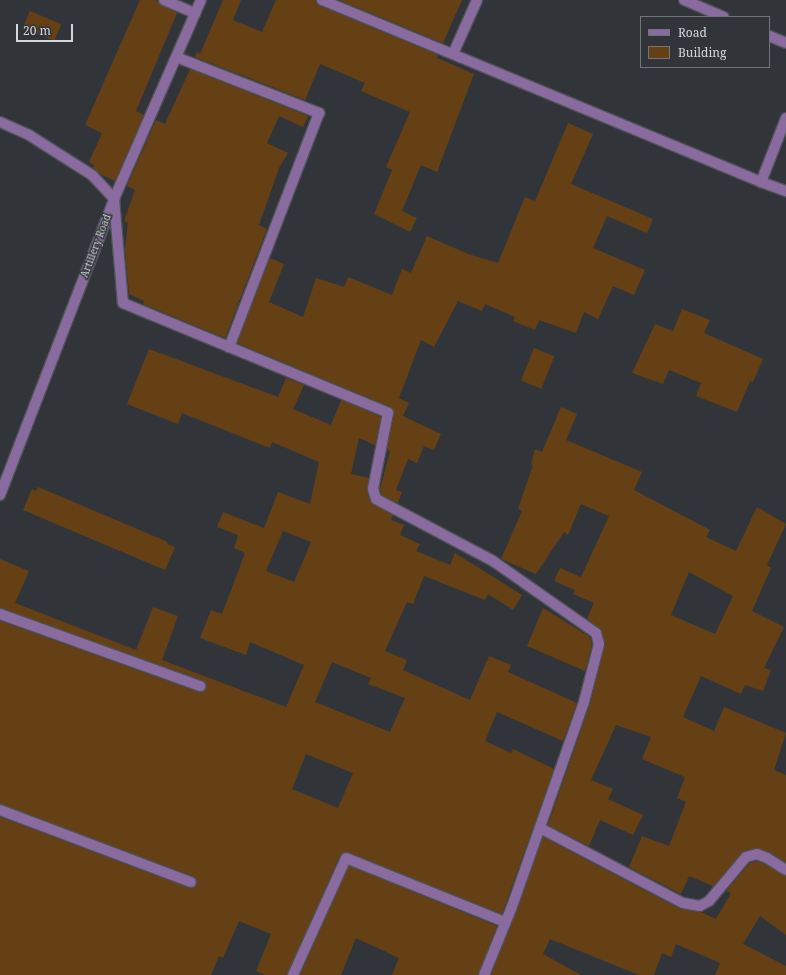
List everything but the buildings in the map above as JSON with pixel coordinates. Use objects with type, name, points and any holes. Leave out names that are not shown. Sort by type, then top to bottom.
[{"type":"street","points":[[164,0],[195,13]]},
{"type":"street","name":"Artillery Road","points":[[0,495],[114,199],[200,0]]},
{"type":"street","points":[[322,0],[786,191]]},
{"type":"street","points":[[453,54],[477,0]]},
{"type":"street","points":[[684,0],[722,16]]},
{"type":"street","points":[[770,36],[786,43]]},
{"type":"street","points":[[176,57],[319,113],[229,347]]},
{"type":"street","points":[[761,182],[786,118]]},
{"type":"street","points":[[0,122],[29,135],[92,176],[114,199],[124,303],[388,413],[373,489],[376,499],[493,561],[596,633],[599,644],[596,663],[540,828],[484,975]]},
{"type":"street","points":[[0,614],[200,686]]},
{"type":"street","points":[[0,810],[191,882]]},
{"type":"street","points":[[540,828],[683,902],[700,906],[709,901],[746,857],[757,854],[767,858],[786,870]]},
{"type":"street","points":[[293,975],[346,858],[505,922]]}]
